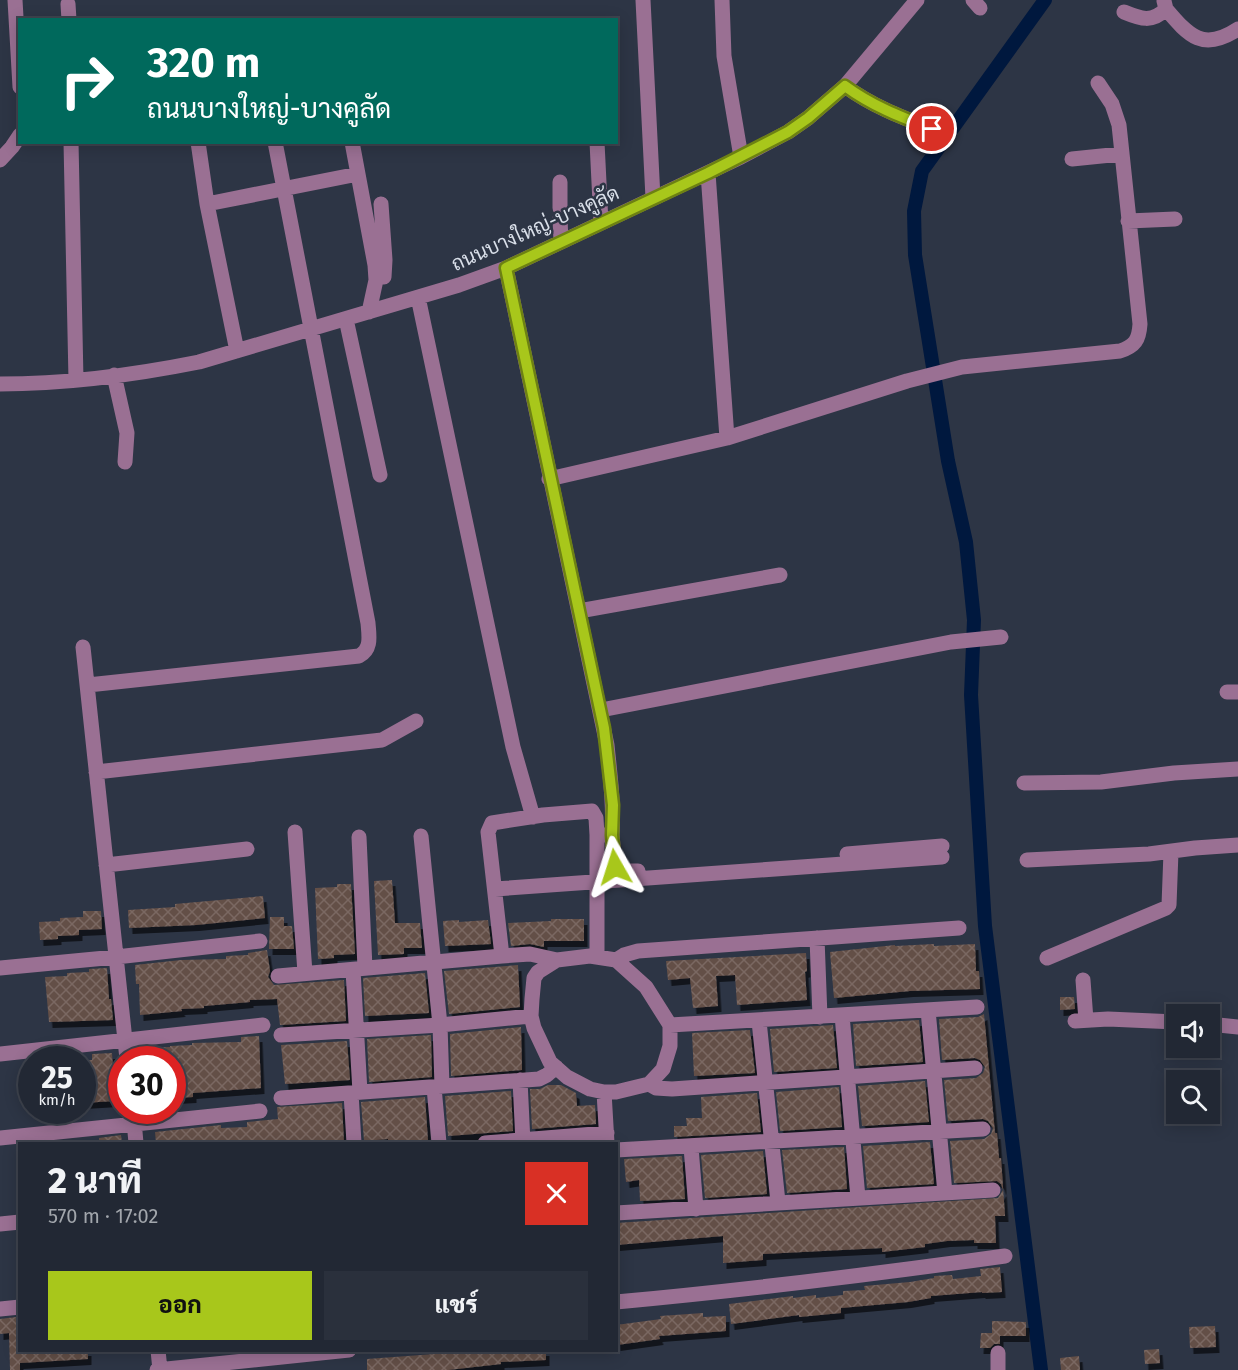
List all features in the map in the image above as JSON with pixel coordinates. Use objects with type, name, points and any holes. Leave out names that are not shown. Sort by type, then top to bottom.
[{"type":"street","points":[[15,0],[18,52]]},
{"type":"street","points":[[643,0],[653,198]]},
{"type":"street","points":[[722,0],[724,56],[741,157]]},
{"type":"street","name":"ถนนบางใหญ่-บางคูลัด","points":[[0,384],[76,380],[162,369],[311,330],[506,268],[708,173],[788,132],[845,86],[917,0]]},
{"type":"street","points":[[68,4],[69,18]]},
{"type":"street","points":[[1124,12],[1150,18],[1159,16],[1165,5],[1183,30],[1194,37],[1207,40],[1220,39],[1238,29]]},
{"type":"street","points":[[549,479],[727,438],[907,381],[962,367],[1120,351],[1130,348],[1139,336],[1140,324],[1122,154],[1116,112],[1098,83]]},
{"type":"street","points":[[845,86],[878,108],[932,129]]},
{"type":"street","points":[[0,160],[18,138]]},
{"type":"street","points":[[71,144],[76,380]]},
{"type":"street","points":[[198,144],[207,204],[237,351]]},
{"type":"street","points":[[88,686],[359,656],[364,653],[370,639],[369,623],[275,144]]},
{"type":"street","points":[[352,144],[375,265],[374,291],[369,312]]},
{"type":"street","points":[[597,144],[601,223]]},
{"type":"street","points":[[1072,159],[1122,154]]},
{"type":"street","points":[[708,173],[727,438]]},
{"type":"street","points":[[207,204],[358,174]]},
{"type":"street","points":[[560,182],[561,242]]},
{"type":"street","points":[[374,291],[382,283],[385,273],[381,204]]},
{"type":"street","points":[[1128,221],[1175,219]]},
{"type":"street","points":[[506,268],[607,745],[613,805],[604,835],[597,883],[597,957]]},
{"type":"street","points":[[417,297],[513,747],[533,817]]},
{"type":"street","points":[[346,319],[381,475]]},
{"type":"street","points":[[114,375],[128,433],[125,462]]},
{"type":"street","points":[[579,611],[780,575]]},
{"type":"street","points":[[600,710],[965,640],[995,637]]},
{"type":"street","points":[[83,647],[126,1046]]},
{"type":"street","points":[[96,772],[382,740],[416,721]]},
{"type":"street","points":[[1024,783],[1101,782],[1174,773],[1238,769]]},
{"type":"street","points":[[495,889],[597,883],[942,852],[626,872],[615,867],[604,835],[592,811],[495,821],[488,832],[502,956]]},
{"type":"street","points":[[295,832],[305,973]]},
{"type":"street","points":[[421,836],[440,1025],[438,1142]]},
{"type":"street","points":[[354,1142],[359,969],[359,837]]},
{"type":"street","points":[[1027,860],[1171,852],[1238,845]]},
{"type":"street","points":[[106,865],[247,849]]},
{"type":"street","points":[[1047,958],[1166,908],[1169,905],[1171,852]]},
{"type":"street","points":[[616,960],[638,951],[959,928]]},
{"type":"street","points":[[817,938],[820,1017]]},
{"type":"street","points":[[0,968],[260,941]]},
{"type":"street","points":[[278,976],[530,954],[557,960],[597,957],[616,960],[646,987],[670,1025],[670,1046],[663,1069],[649,1084],[616,1092],[590,1089],[567,1077],[550,1062],[534,1028],[531,1016],[534,978],[543,967],[557,960]]},
{"type":"street","points":[[1083,980],[1080,1021],[1166,1022]]},
{"type":"street","points":[[670,1025],[977,1007]]},
{"type":"street","points":[[928,1010],[945,1193]]},
{"type":"street","points":[[281,1035],[440,1025],[531,1016]]},
{"type":"street","points":[[842,1016],[858,1198]]},
{"type":"street","points":[[759,1021],[778,1202]]},
{"type":"street","points":[[0,1054],[263,1025]]},
{"type":"street","points":[[1220,1025],[1238,1027]]},
{"type":"street","points":[[281,1098],[539,1078],[547,1076],[556,1067]]},
{"type":"street","points":[[649,1084],[656,1088],[672,1089],[975,1068]]},
{"type":"street","points":[[520,1080],[523,1142],[607,1138],[604,1092]]},
{"type":"street","points":[[186,1114],[260,1111]]},
{"type":"street","points":[[0,1138],[108,1121]]},
{"type":"street","points":[[134,1124],[136,1142]]},
{"type":"street","points":[[618,1150],[983,1129]]},
{"type":"street","points":[[691,1147],[696,1209]]},
{"type":"street","points":[[618,1213],[993,1190]]},
{"type":"street","points":[[0,1224],[18,1222]]},
{"type":"street","points":[[618,1302],[852,1277],[1005,1256]]},
{"type":"street","points":[[0,1309],[18,1307]]},
{"type":"street","points":[[158,1352],[159,1370],[330,1352]]},
{"type":"street","points":[[998,1353],[998,1370]]},
{"type":"building","points":[[392,880],[395,923],[420,923],[422,948],[404,948],[404,954],[378,955],[374,881]]},
{"type":"building","points":[[337,884],[351,884],[355,954],[334,955],[334,958],[318,959],[315,888],[337,887]]},
{"type":"building","points":[[263,896],[265,918],[196,925],[129,928],[128,910],[175,907],[175,904]]},
{"type":"building","points":[[83,911],[101,911],[102,929],[79,930],[79,935],[40,940],[39,922],[83,917]]},
{"type":"building","points":[[270,917],[284,917],[284,926],[292,926],[294,949],[269,949]]},
{"type":"building","points":[[551,919],[584,919],[584,941],[544,941],[544,947],[530,944],[511,946],[508,923],[551,921]]},
{"type":"building","points":[[459,920],[459,922],[488,920],[491,944],[445,946],[443,921]]},
{"type":"building","points":[[934,944],[934,946],[975,944],[976,971],[979,971],[980,989],[910,991],[834,998],[830,952],[895,945]]},
{"type":"building","points":[[267,950],[270,971],[268,977],[274,985],[344,980],[346,1021],[280,1025],[277,999],[250,1000],[250,1002],[140,1015],[139,984],[136,984],[135,965],[181,960],[226,959],[226,956],[248,955],[248,953]]},
{"type":"building","points":[[806,953],[807,1000],[737,1005],[735,975],[716,976],[718,1006],[693,1008],[690,978],[668,980],[666,961]]},
{"type":"building","points":[[518,965],[520,1007],[449,1014],[444,971]]},
{"type":"building","points":[[107,968],[113,1020],[49,1022],[45,977],[67,976],[67,973]]},
{"type":"building","points":[[425,973],[429,1013],[365,1016],[363,978]]},
{"type":"building","points":[[1060,997],[1074,997],[1075,1009],[1060,1010]]},
{"type":"building","points":[[984,1014],[995,1133],[997,1133],[999,1158],[1001,1158],[1005,1216],[995,1216],[996,1243],[974,1243],[974,1240],[947,1241],[925,1244],[925,1247],[882,1252],[882,1248],[763,1254],[763,1260],[723,1263],[723,1236],[618,1245],[618,1223],[998,1198],[1003,1190],[997,1181],[954,1183],[950,1141],[984,1139],[991,1134],[993,1128],[988,1121],[983,1119],[948,1121],[944,1080],[976,1078],[983,1073],[985,1067],[980,1060],[975,1058],[942,1060],[939,1019],[978,1017]]},
{"type":"building","points":[[919,1020],[923,1062],[856,1066],[853,1024]]},
{"type":"building","points":[[833,1025],[837,1068],[774,1072],[770,1029]]},
{"type":"building","points":[[521,1027],[522,1070],[451,1076],[450,1034]]},
{"type":"building","points":[[750,1030],[755,1073],[694,1076],[692,1033]]},
{"type":"building","points":[[431,1035],[432,1077],[369,1082],[367,1039]]},
{"type":"building","points":[[259,1036],[261,1088],[193,1093],[193,1097],[186,1097],[186,1046],[170,1046],[241,1042],[241,1037]]},
{"type":"building","points":[[347,1041],[350,1080],[285,1084],[281,1045]]},
{"type":"building","points":[[108,1053],[108,1101],[96,1102],[96,1054]]},
{"type":"building","points":[[925,1081],[929,1122],[862,1126],[858,1086]]},
{"type":"building","points":[[548,1085],[561,1085],[576,1093],[577,1106],[595,1105],[596,1124],[532,1129],[530,1089],[540,1089]]},
{"type":"building","points":[[839,1087],[842,1127],[780,1131],[776,1092]]},
{"type":"building","points":[[511,1091],[513,1131],[448,1136],[445,1096]]},
{"type":"building","points":[[757,1093],[761,1132],[674,1137],[674,1126],[687,1126],[686,1118],[702,1118],[701,1097]]},
{"type":"building","points":[[425,1097],[428,1141],[388,1142],[388,1139],[364,1141],[361,1102]]},
{"type":"building","points":[[342,1103],[344,1142],[281,1142],[281,1140],[156,1142],[155,1132],[221,1125],[221,1128],[247,1127],[247,1122],[278,1119],[277,1107]]},
{"type":"building","points":[[121,1135],[122,1142],[99,1142],[99,1138]]},
{"type":"building","points":[[930,1142],[934,1184],[867,1188],[863,1146]]},
{"type":"building","points":[[844,1147],[847,1189],[787,1193],[782,1150]]},
{"type":"building","points":[[763,1151],[767,1194],[705,1198],[701,1155]]},
{"type":"building","points":[[682,1156],[685,1199],[640,1201],[639,1180],[626,1182],[624,1159]]},
{"type":"building","points":[[1000,1267],[1002,1292],[931,1296],[931,1298],[908,1302],[841,1308],[841,1313],[799,1317],[799,1315],[731,1324],[729,1304],[793,1296],[793,1298],[816,1295],[816,1298],[843,1295],[843,1291],[865,1290],[864,1286],[910,1282],[934,1278],[934,1276],[952,1275],[953,1279],[981,1276],[980,1269]]},
{"type":"building","points":[[703,1313],[703,1317],[726,1316],[726,1331],[659,1336],[660,1339],[618,1345],[618,1325],[661,1319],[660,1316]]},
{"type":"building","points":[[16,1317],[18,1352],[88,1352],[88,1359],[20,1363],[20,1370],[10,1370],[9,1333],[0,1334],[0,1319]]},
{"type":"building","points":[[992,1321],[1026,1322],[1026,1336],[1000,1336],[1000,1344],[994,1344],[990,1348],[980,1348],[981,1333],[992,1333]]},
{"type":"building","points":[[1215,1326],[1216,1347],[1190,1348],[1189,1327]]},
{"type":"building","points":[[1159,1349],[1160,1363],[1145,1364],[1144,1350]]},
{"type":"building","points":[[433,1352],[546,1352],[546,1360],[501,1362],[501,1364],[448,1370],[367,1370],[367,1359],[434,1354]]},
{"type":"building","points":[[1079,1356],[1080,1370],[1061,1370],[1060,1358]]},
{"type":"waterway","points":[[1041,1370],[985,926],[971,695],[974,620],[966,542],[948,461],[915,255],[914,211],[922,171],[1045,0]]},
{"type":"route","points":[[615,867],[612,835],[613,805],[604,728],[549,479],[506,268],[708,173],[788,132],[845,86],[878,108],[932,129]]}]
